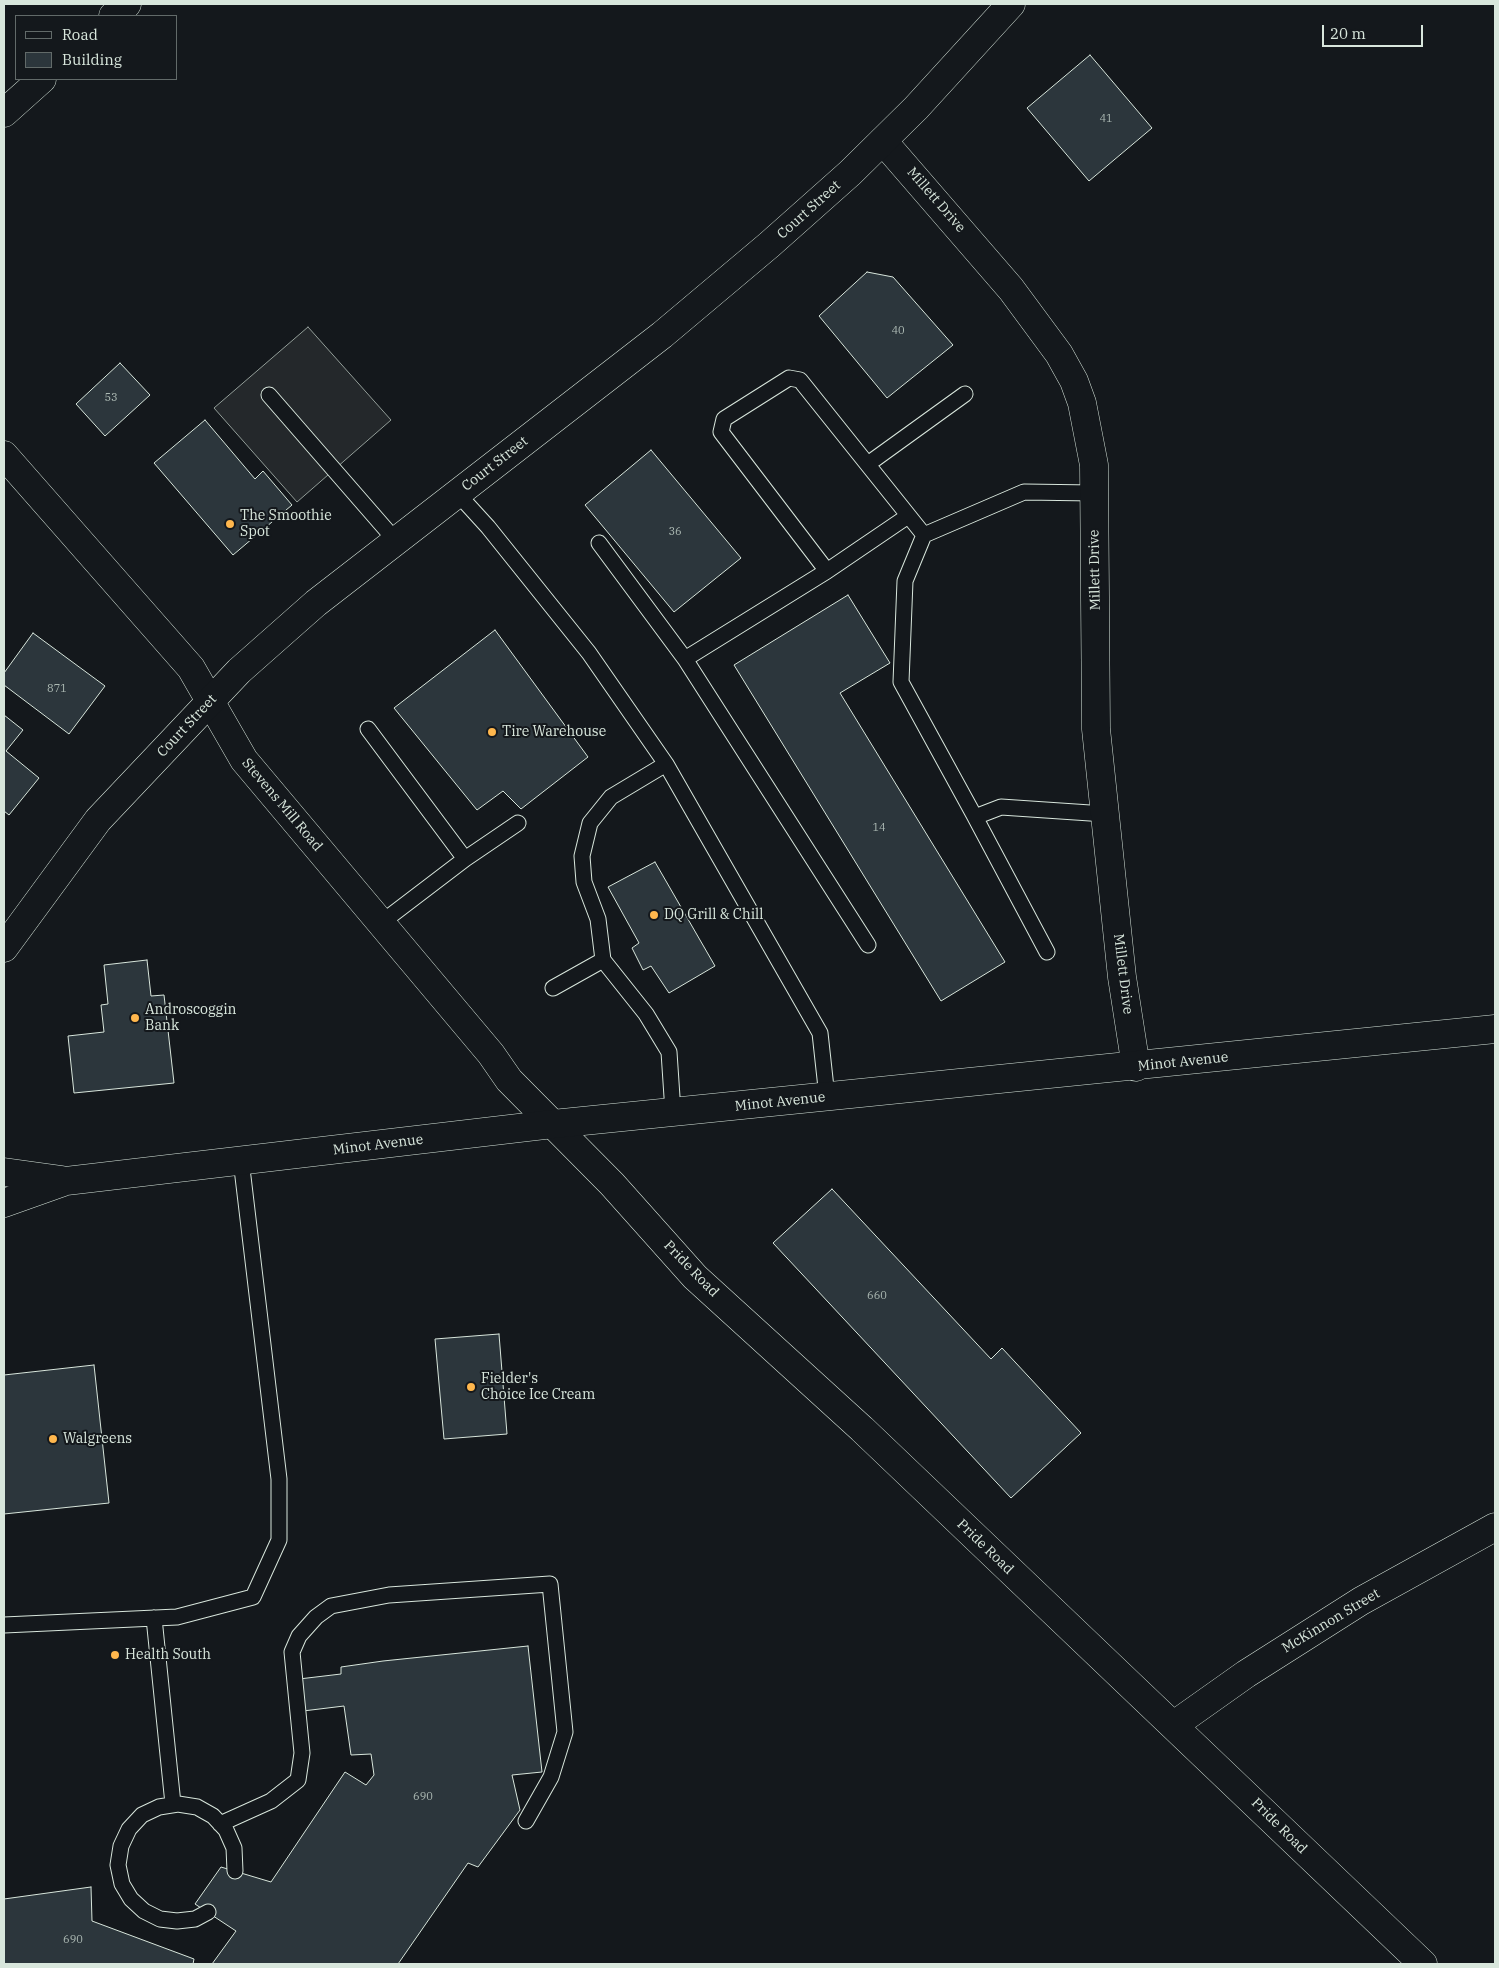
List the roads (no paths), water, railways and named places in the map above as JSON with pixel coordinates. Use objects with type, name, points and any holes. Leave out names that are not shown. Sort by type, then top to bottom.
[{"type":"street","points":[[114,15],[127,4]]},
{"type":"street","name":"Court Street","points":[[4,948],[98,820],[238,671],[316,603],[662,335],[770,246],[916,108],[1011,4]]},
{"type":"street","points":[[4,114],[41,80]]},
{"type":"street","name":"Millett Drive","points":[[883,141],[1011,289],[1059,354],[1074,381],[1082,403],[1094,465],[1096,729],[1122,977],[1136,1067]]},
{"type":"street","name":"Stevens Mill Road","points":[[4,455],[191,668],[244,760],[491,1054],[509,1080],[553,1124]]},
{"type":"street","name":"Minot Avenue","points":[[4,1203],[66,1181],[241,1160],[553,1124],[1136,1067],[1495,1029]]},
{"type":"street","name":"Pride Road","points":[[553,1124],[612,1184],[695,1277],[862,1429],[1423,1964]]},
{"type":"street","name":"Minot Avenue","points":[[4,1172],[66,1181]]},
{"type":"street","name":"McKinnon Street","points":[[1174,1725],[1246,1674],[1361,1601],[1495,1527]]},
{"type":"lane","points":[[827,571],[722,432],[724,419],[789,378],[800,380],[924,535]]},
{"type":"lane","points":[[269,394],[396,541]]},
{"type":"lane","points":[[868,464],[965,394]]},
{"type":"lane","points":[[1047,952],[901,682],[905,581],[924,535],[1024,492],[1094,493]]},
{"type":"lane","points":[[457,493],[488,527],[589,653],[666,764],[820,1034],[827,1097]]},
{"type":"lane","points":[[685,659],[827,571],[908,516]]},
{"type":"lane","points":[[599,543],[685,659],[868,945]]},
{"type":"lane","points":[[368,729],[465,859]]},
{"type":"lane","points":[[666,764],[611,797],[590,824],[582,856],[584,882],[598,920],[604,960],[646,1014],[669,1052],[673,1112]]},
{"type":"lane","points":[[975,817],[1001,807],[1105,814]]},
{"type":"lane","points":[[380,923],[465,859],[518,824]]},
{"type":"lane","points":[[553,988],[604,960]]},
{"type":"lane","points":[[4,1625],[178,1616],[253,1597],[279,1540],[279,1479],[241,1160]]},
{"type":"lane","points":[[220,1824],[271,1801],[298,1780],[302,1753],[292,1652],[299,1636],[316,1616],[331,1606],[389,1595],[550,1584],[565,1732],[551,1777],[526,1821]]},
{"type":"lane","points":[[154,1618],[173,1804]]},
{"type":"lane","points":[[208,1912],[195,1918],[178,1921],[160,1918],[144,1911],[131,1899],[122,1884],[118,1865],[120,1846],[129,1829],[142,1815],[159,1807],[173,1804],[197,1807],[213,1816],[226,1830],[234,1848],[235,1871]]},
{"type":"place","name":"The Smoothie Spot","points":[[230,524]]},
{"type":"place","name":"Tire Warehouse","points":[[492,732]]},
{"type":"place","name":"DQ Grill & Chill","points":[[654,915]]},
{"type":"place","name":"Androscoggin Bank","points":[[135,1018]]},
{"type":"place","name":"Fielder's Choice Ice Cream","points":[[471,1387]]},
{"type":"place","name":"Walgreens","points":[[53,1439]]},
{"type":"place","name":"Health South","points":[[115,1655]]}]
